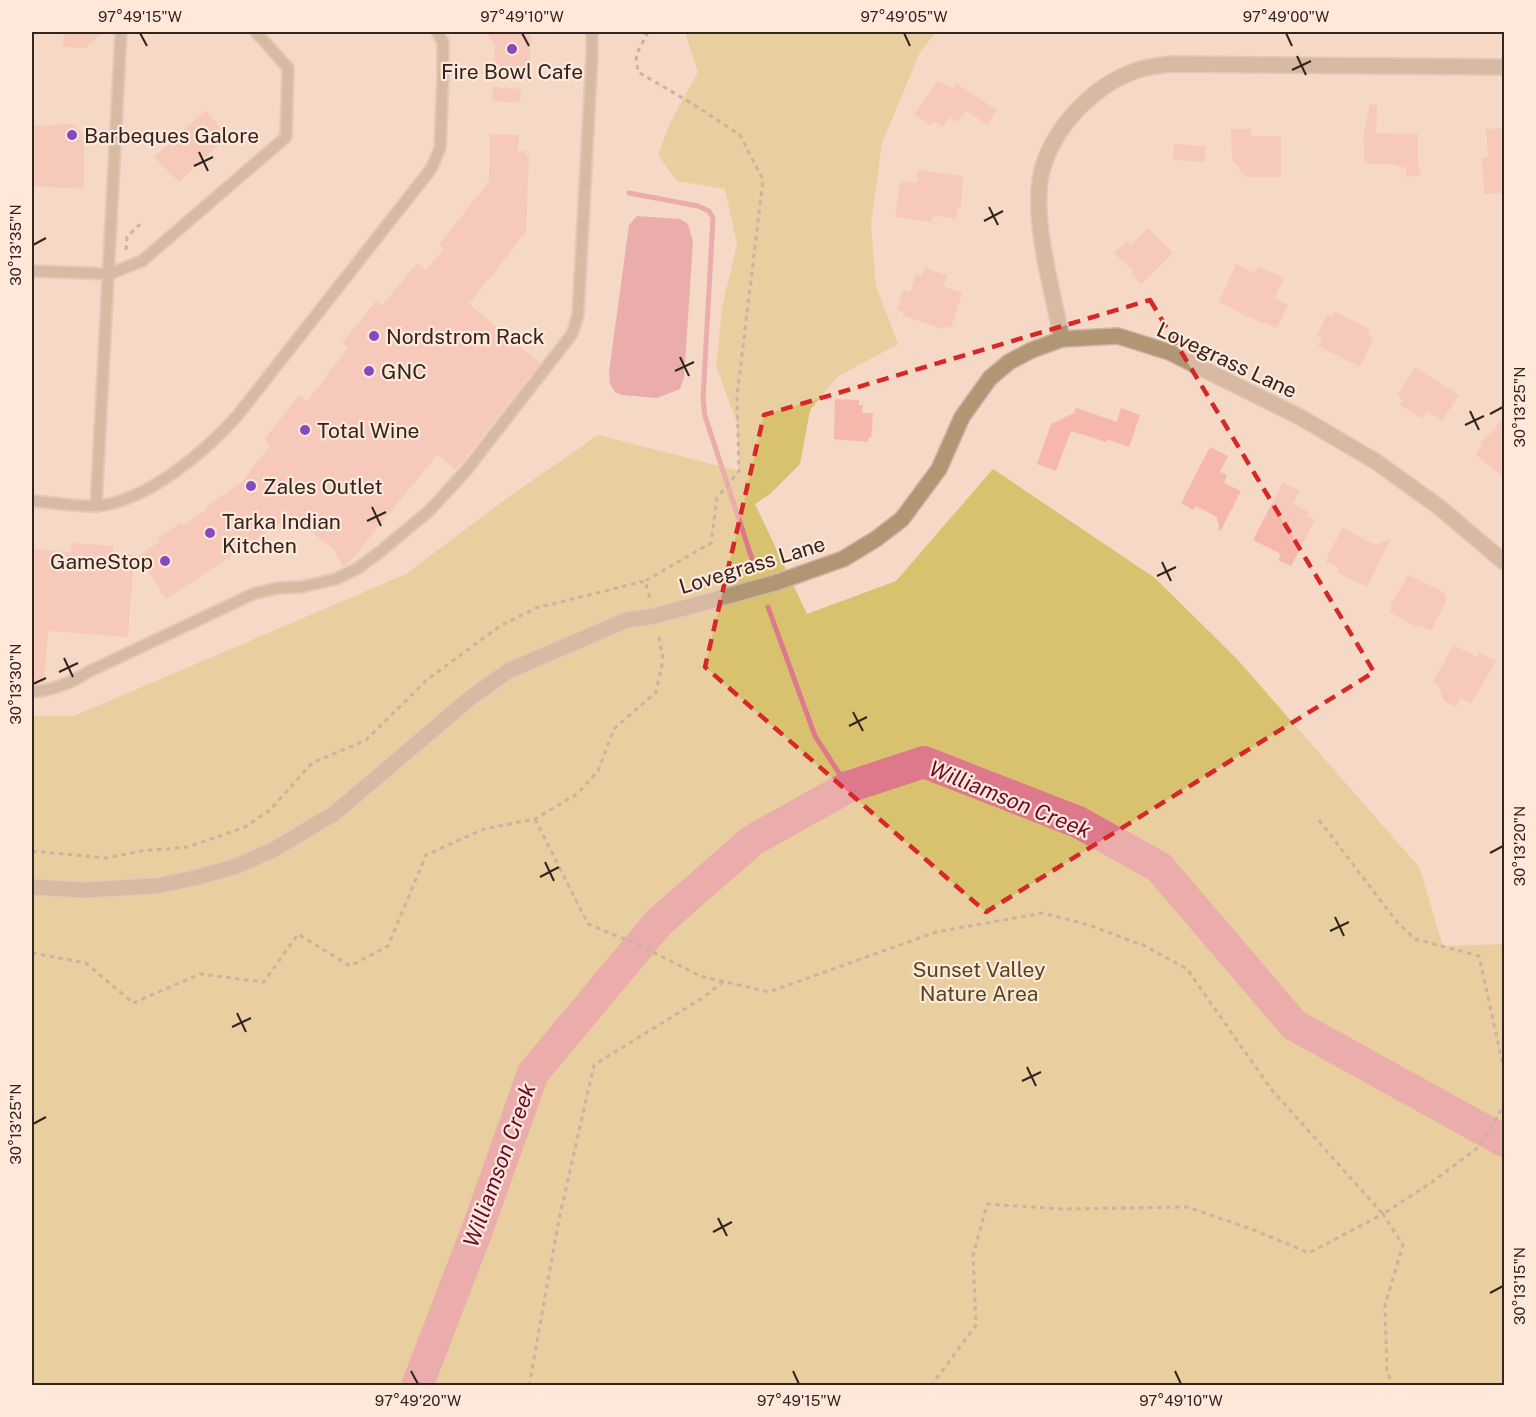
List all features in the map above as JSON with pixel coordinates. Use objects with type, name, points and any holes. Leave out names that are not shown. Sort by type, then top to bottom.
[{"type":"street","points":[[1062,339],[1043,238],[1039,187],[1046,160],[1059,134],[1073,113],[1103,87],[1139,69],[1170,64],[1504,67]]},
{"type":"street","name":"Lovegrass Lane","points":[[32,887],[84,890],[156,886],[234,867],[273,850],[335,813],[469,699],[508,671],[627,620],[655,616],[778,582],[843,559],[876,539],[902,519],[939,469],[962,417],[990,378],[1009,362],[1032,350],[1062,339],[1118,336],[1169,352],[1300,417],[1376,461],[1439,507],[1504,562]]},
{"type":"lane","points":[[96,506],[121,32]]},
{"type":"lane","points":[[32,271],[109,274],[142,261],[286,137],[288,68],[256,32]]},
{"type":"lane","points":[[32,501],[96,506],[127,500],[173,473],[217,440],[258,392],[431,169],[440,148],[443,42],[437,32]]},
{"type":"lane","points":[[32,692],[48,691],[72,682],[88,672],[253,594],[336,579],[358,568],[429,511],[465,472],[572,334],[578,315],[592,32]]},
{"type":"path","points":[[32,851],[106,858],[141,851],[188,847],[245,826],[270,810],[312,763],[366,740],[428,679],[500,626],[536,608],[645,581],[711,543],[717,498],[739,471],[737,396],[763,180],[741,135],[638,72],[636,55],[648,32]]},
{"type":"path","points":[[126,250],[127,237],[141,223]]},
{"type":"path","points":[[32,953],[86,963],[133,1003],[200,974],[264,982],[298,933],[350,966],[388,946],[426,855],[484,829],[535,819],[577,794],[598,771],[614,729],[656,692],[663,659],[655,616],[645,581]]},
{"type":"path","points":[[535,819],[588,924],[639,945],[700,976],[769,992],[936,932],[1043,913],[1089,925],[1145,946],[1187,969],[1271,1089],[1383,1214],[1402,1245],[1385,1305],[1387,1373],[1395,1386]]},
{"type":"path","points":[[1319,820],[1397,922],[1415,939],[1479,956],[1504,1070]]},
{"type":"path","points":[[529,1386],[559,1219],[594,1065],[704,997],[724,981]]},
{"type":"path","points":[[931,1386],[976,1325],[973,1256],[987,1204],[1063,1209],[1187,1207],[1254,1230],[1309,1253],[1383,1214],[1432,1182],[1480,1146],[1504,1105]]},
{"type":"highlighted area","points":[[1150,300],[1374,672],[986,912],[705,667],[764,415]]},
{"type":"green space","name":"Sunset Valley Nature Area","points":[[685,32],[936,32],[919,54],[882,143],[871,225],[876,286],[898,344],[837,377],[810,410],[800,464],[770,494],[755,504],[807,614],[896,581],[993,469],[1155,578],[1237,659],[1419,867],[1443,946],[1504,944],[1504,1385],[32,1385],[32,716],[74,716],[406,574],[507,498],[598,435],[739,471],[737,423],[716,366],[722,308],[737,244],[725,189],[677,181],[658,155],[669,125],[698,72]]},
{"type":"shaded area","points":[[637,216],[680,219],[688,224],[693,242],[684,378],[680,389],[657,398],[622,395],[615,392],[610,384],[609,372],[629,225]]},
{"type":"building","points":[[64,32],[103,32],[85,48],[63,47]]},
{"type":"building","name":"Fire Bowl Cafe","points":[[486,32],[531,32],[529,81],[513,78],[494,60],[495,46]]},
{"type":"building","points":[[938,80],[953,89],[957,84],[997,110],[988,125],[966,111],[958,122],[950,117],[943,127],[933,121],[930,125],[914,115]]},
{"type":"building","points":[[493,87],[521,89],[520,102],[492,101]]},
{"type":"building","points":[[1370,104],[1377,105],[1376,133],[1418,134],[1418,165],[1421,175],[1406,177],[1406,168],[1392,164],[1365,164],[1363,138]]},
{"type":"building","points":[[206,110],[227,137],[179,182],[154,157]]},
{"type":"building","points":[[55,123],[75,125],[84,136],[84,189],[32,186],[32,125],[55,126]]},
{"type":"building","points":[[1504,128],[1504,193],[1484,194],[1482,157],[1488,157],[1486,129]]},
{"type":"building","points":[[1231,129],[1251,129],[1251,136],[1281,136],[1281,177],[1245,177],[1243,173],[1240,173],[1232,160]]},
{"type":"building","points":[[490,134],[519,135],[518,151],[526,151],[526,155],[529,155],[526,232],[469,304],[540,363],[456,470],[437,455],[347,565],[343,567],[334,550],[292,516],[166,599],[138,556],[160,541],[158,538],[181,523],[183,526],[207,509],[206,506],[240,484],[270,446],[264,440],[300,395],[307,401],[348,348],[342,343],[376,301],[382,306],[417,263],[426,270],[444,249],[439,245],[489,181]]},
{"type":"building","points":[[1174,144],[1206,146],[1205,162],[1173,160]]},
{"type":"building","points":[[918,170],[963,176],[961,207],[958,206],[956,219],[933,215],[932,222],[895,217],[900,181],[917,183]]},
{"type":"building","points":[[1148,228],[1173,253],[1141,284],[1131,273],[1133,271],[1114,253],[1127,240],[1131,245]]},
{"type":"building","points":[[1236,264],[1254,273],[1258,266],[1284,278],[1274,298],[1288,305],[1277,328],[1248,317],[1219,302]]},
{"type":"building","points":[[925,268],[947,275],[944,286],[962,293],[951,328],[944,326],[943,329],[903,316],[904,312],[897,310],[903,290],[910,292],[916,274],[922,276]]},
{"type":"building","points":[[1335,312],[1370,329],[1368,334],[1374,338],[1360,367],[1318,346],[1322,338],[1317,335],[1327,315],[1332,317]]},
{"type":"building","points":[[1415,367],[1459,395],[1442,421],[1427,411],[1422,419],[1400,405],[1403,400],[1397,395]]},
{"type":"building","points":[[835,399],[859,400],[859,405],[863,405],[862,413],[873,413],[871,438],[868,438],[868,442],[834,439]]},
{"type":"building","points":[[1076,408],[1117,422],[1121,408],[1140,415],[1129,447],[1107,439],[1106,442],[1071,431],[1056,471],[1037,464],[1051,424],[1074,413]]},
{"type":"building","points":[[1504,418],[1504,478],[1475,454],[1482,446],[1480,444]]},
{"type":"building","points":[[1210,447],[1228,456],[1220,472],[1227,475],[1224,483],[1241,491],[1220,532],[1217,517],[1196,506],[1193,510],[1181,503]]},
{"type":"building","points":[[1283,482],[1300,491],[1293,503],[1309,512],[1307,516],[1315,520],[1291,566],[1278,560],[1281,554],[1253,540]]},
{"type":"building","points":[[1343,528],[1376,545],[1391,538],[1367,587],[1337,572],[1339,568],[1326,562]]},
{"type":"building","points":[[72,543],[113,546],[113,553],[134,555],[128,637],[48,631],[44,683],[32,685],[32,549],[71,552]]},
{"type":"building","points":[[1408,575],[1445,593],[1447,600],[1431,631],[1420,625],[1418,628],[1389,612],[1392,607],[1390,606]]},
{"type":"building","points":[[1453,645],[1477,657],[1479,652],[1496,661],[1471,704],[1461,698],[1456,707],[1444,701],[1439,687],[1433,683]]},
{"type":"waterway","points":[[629,193],[698,206],[709,211],[713,218],[703,399],[705,416],[754,565]]},
{"type":"waterway","points":[[768,607],[815,736],[848,787]]},
{"type":"waterway","name":"Williamson Creek","points":[[417,1386],[476,1233],[533,1073],[659,922],[753,840],[848,787],[924,762],[1078,822],[1159,867],[1294,1025],[1504,1141]]},
{"type":"place","name":"Fire Bowl Cafe","points":[[512,49]]},
{"type":"place","name":"Barbeques Galore","points":[[72,135]]},
{"type":"place","name":"Nordstrom Rack","points":[[374,336]]},
{"type":"place","name":"GNC","points":[[369,371]]},
{"type":"place","name":"Total Wine","points":[[305,430]]},
{"type":"place","name":"Zales Outlet","points":[[251,486]]},
{"type":"place","name":"Tarka Indian Kitchen","points":[[210,533]]},
{"type":"place","name":"GameStop","points":[[165,561]]}]
